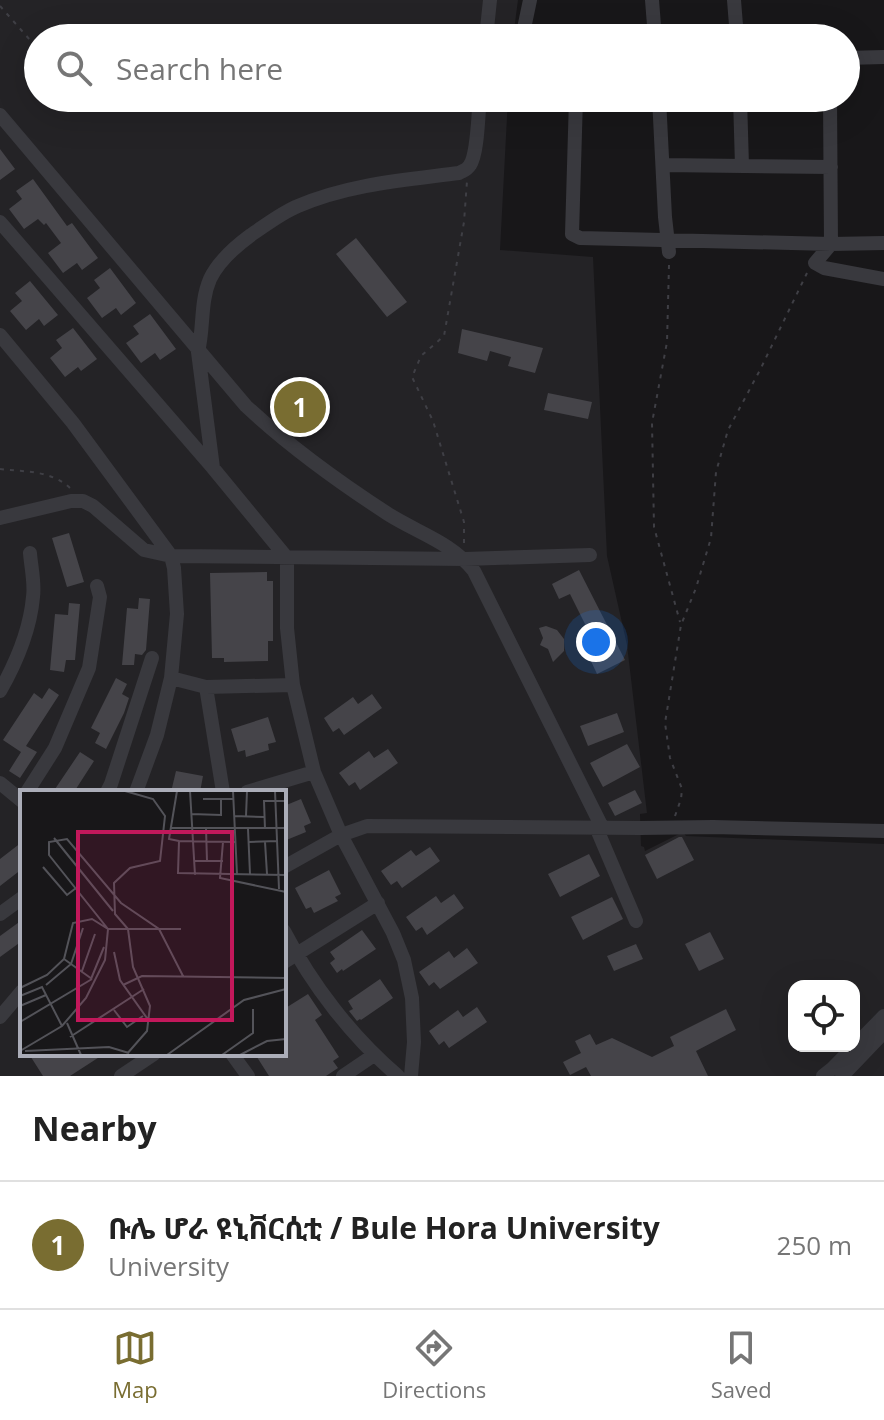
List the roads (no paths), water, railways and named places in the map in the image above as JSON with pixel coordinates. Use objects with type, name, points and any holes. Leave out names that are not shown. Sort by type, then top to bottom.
[{"type":"street","points":[[487,24],[490,0]]},
{"type":"street","points":[[525,24],[530,0]]},
{"type":"street","points":[[652,0],[654,24]]},
{"type":"street","points":[[734,0],[736,24]]},
{"type":"street","points":[[860,58],[884,57]]},
{"type":"street","points":[[213,468],[198,352],[205,295],[210,277],[220,263],[243,241],[297,206],[378,183],[459,173],[468,168],[475,148],[479,112]]},
{"type":"street","points":[[576,112],[572,234],[580,238],[668,246],[884,243]]},
{"type":"street","points":[[660,112],[668,246]]},
{"type":"street","points":[[740,112],[742,166]]},
{"type":"street","points":[[830,112],[831,244],[815,263],[824,268],[884,279]]},
{"type":"street","points":[[0,115],[246,406],[281,439],[332,478],[465,559],[474,571],[599,827],[636,921]]},
{"type":"street","points":[[663,165],[831,167]]},
{"type":"street","points":[[0,222],[287,558],[287,628],[293,685],[314,772],[341,835],[378,903],[404,960],[412,998],[414,1042],[411,1076]]},
{"type":"street","points":[[0,335],[73,423],[171,556],[177,614],[171,678],[157,735],[137,790]]},
{"type":"street","points":[[0,518],[71,501],[83,501],[144,550],[171,556],[465,559],[590,555]]},
{"type":"street","points":[[0,691],[22,644],[34,595],[30,553]]},
{"type":"street","points":[[28,790],[55,748],[89,668],[100,597],[97,586]]},
{"type":"street","points":[[108,790],[152,658]]},
{"type":"street","points":[[171,678],[206,687],[293,685]]},
{"type":"street","points":[[206,687],[223,790]]},
{"type":"street","points":[[254,790],[314,772]]},
{"type":"street","points":[[0,783],[20,798]]},
{"type":"street","points":[[286,866],[341,835],[367,826],[884,831]]},
{"type":"street","points":[[0,914],[20,899]]},
{"type":"street","points":[[378,903],[290,958],[374,1055],[398,1076]]},
{"type":"street","points":[[0,1017],[20,993]]},
{"type":"street","points":[[823,1076],[884,1016]]},
{"type":"street","points":[[842,1076],[884,1032]]},
{"type":"street","points":[[343,1076],[374,1055]]},
{"type":"street","points":[[121,1076],[151,1056]]},
{"type":"street","points":[[233,1056],[248,1076]]},
{"type":"place","name":"ቡሌ ሆራ ዩኒቨርሲቲ / Bule Hora University","points":[[300,407]]}]
